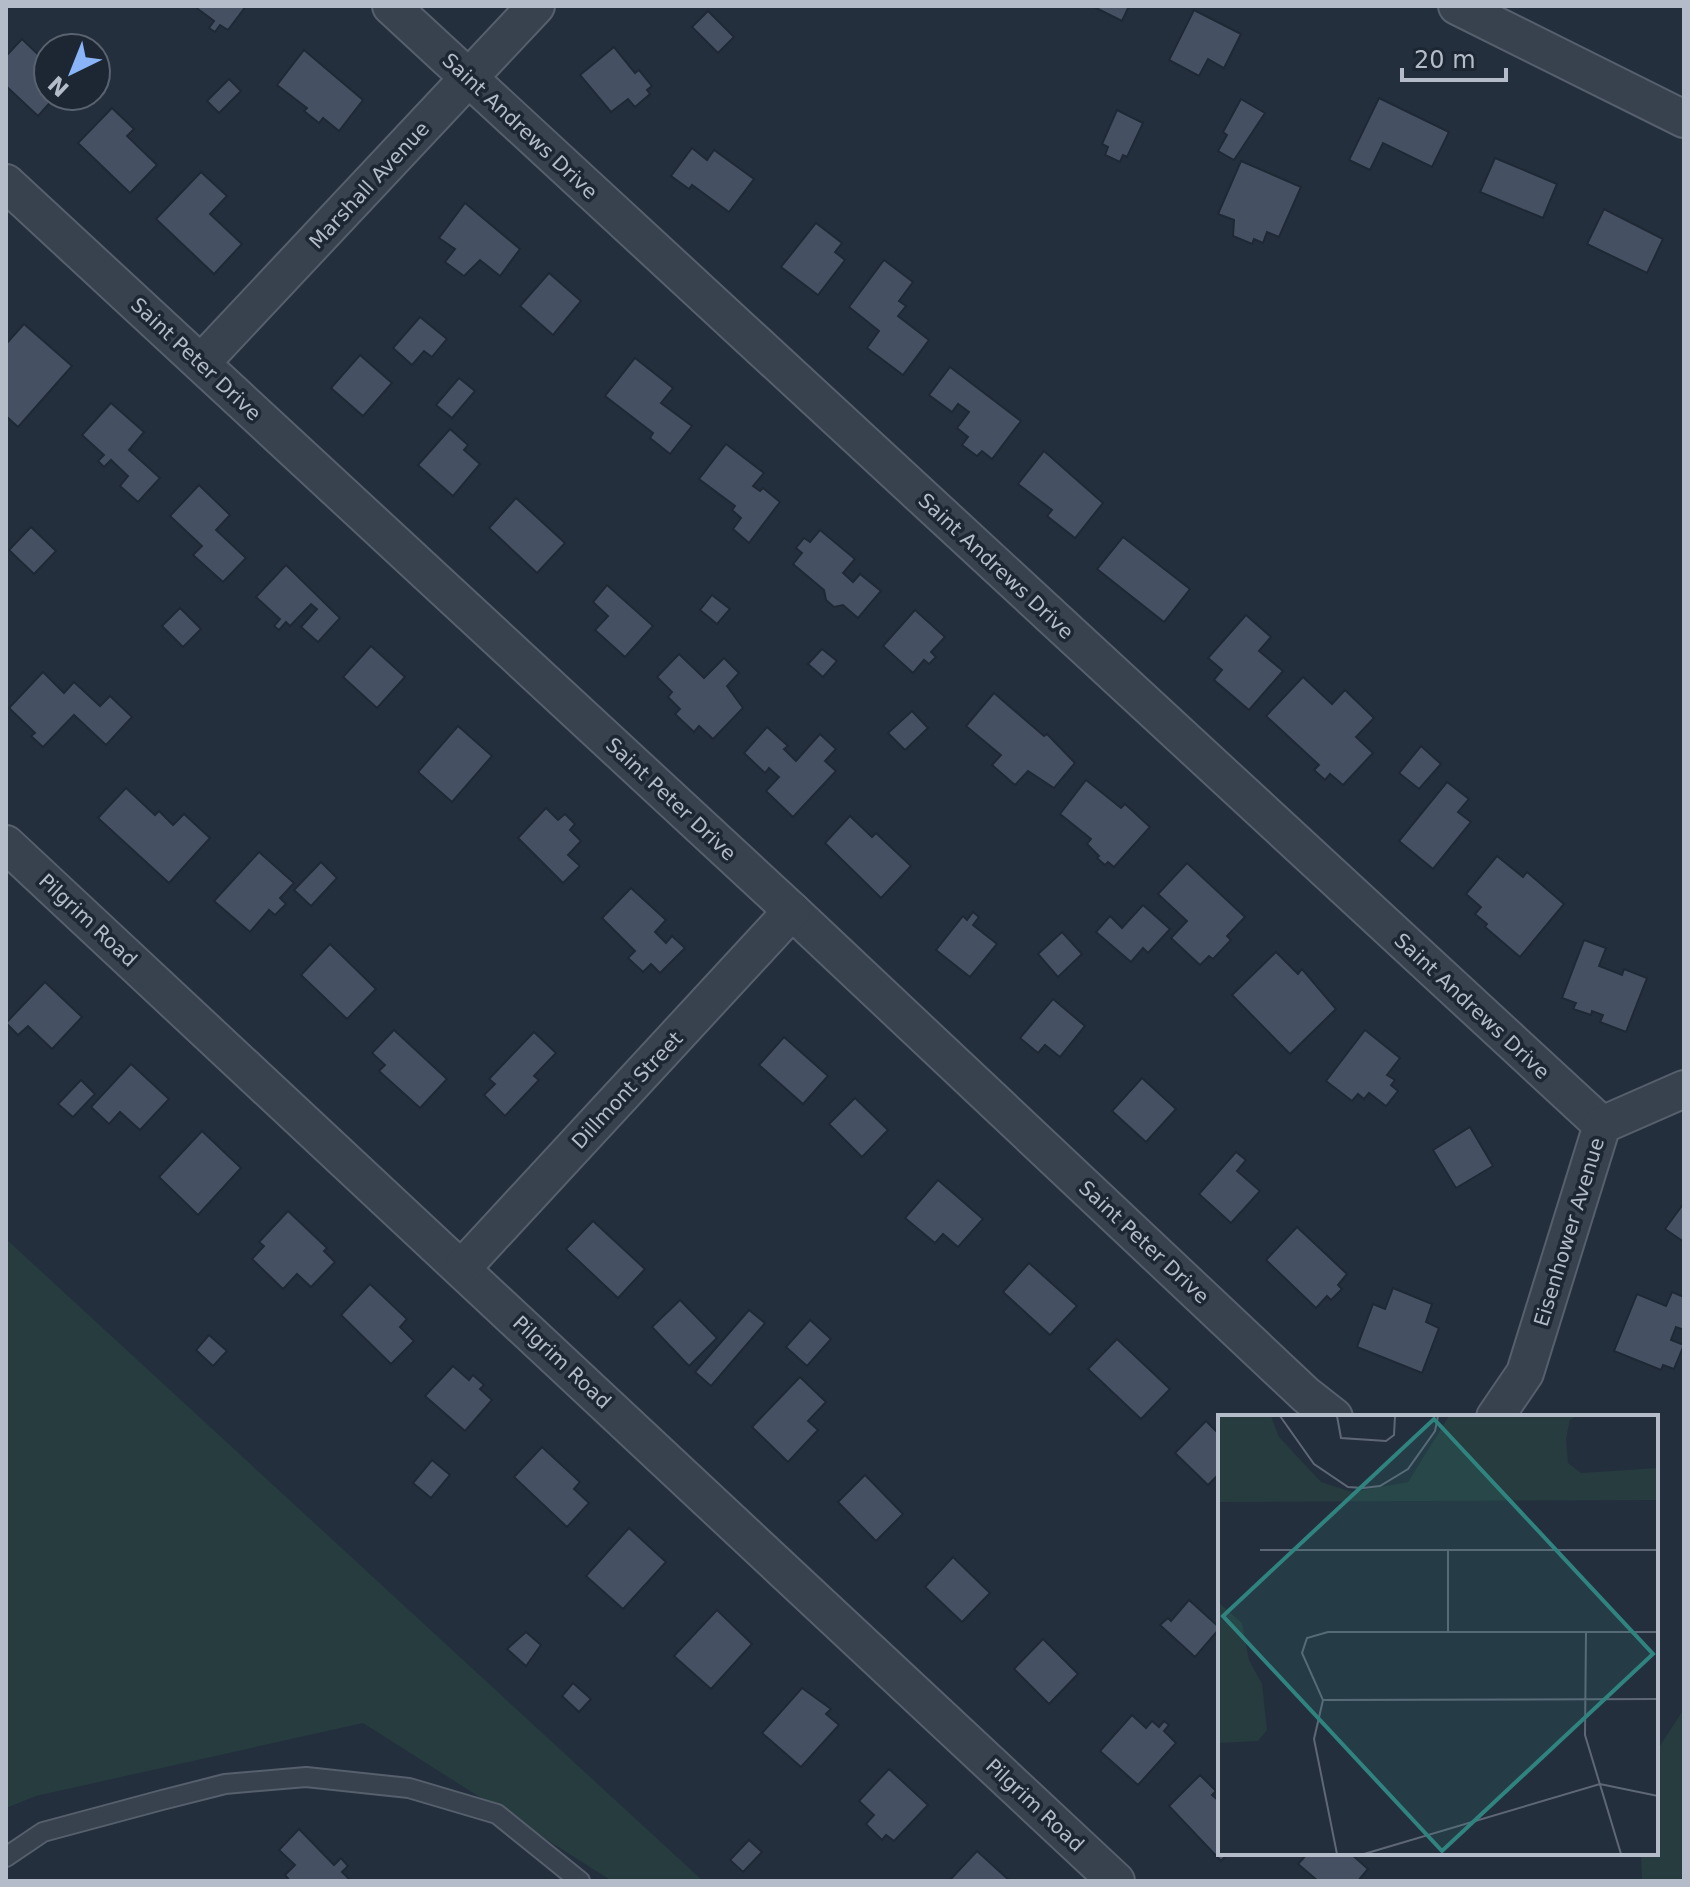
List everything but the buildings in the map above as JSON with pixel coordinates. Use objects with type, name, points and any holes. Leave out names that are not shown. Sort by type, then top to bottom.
[{"type":"street","name":"Saint Andrews Drive","points":[[391,6],[1602,1125]]},
{"type":"street","name":"Marshall Avenue","points":[[201,363],[536,6]]},
{"type":"street","points":[[1457,6],[1684,119]]},
{"type":"street","name":"Saint Peter Drive","points":[[6,183],[1332,1415]]},
{"type":"street","name":"Pilgrim Road","points":[[6,844],[1116,1881]]},
{"type":"street","name":"Dillmont Street","points":[[462,1268],[792,911]]},
{"type":"street","name":"Eisenhower Avenue","points":[[1496,1415],[1525,1373],[1602,1125],[1684,1089]]},
{"type":"lane","points":[[6,1857],[43,1832],[162,1800],[225,1784],[306,1777],[409,1788],[497,1814],[580,1881]]},
{"type":"green space","points":[[6,1239],[703,1881],[612,1881],[363,1723],[36,1796],[6,1808]]},
{"type":"green space","points":[[1684,1709],[1684,1881],[1642,1881],[1641,1855],[1658,1855],[1658,1749]]}]
